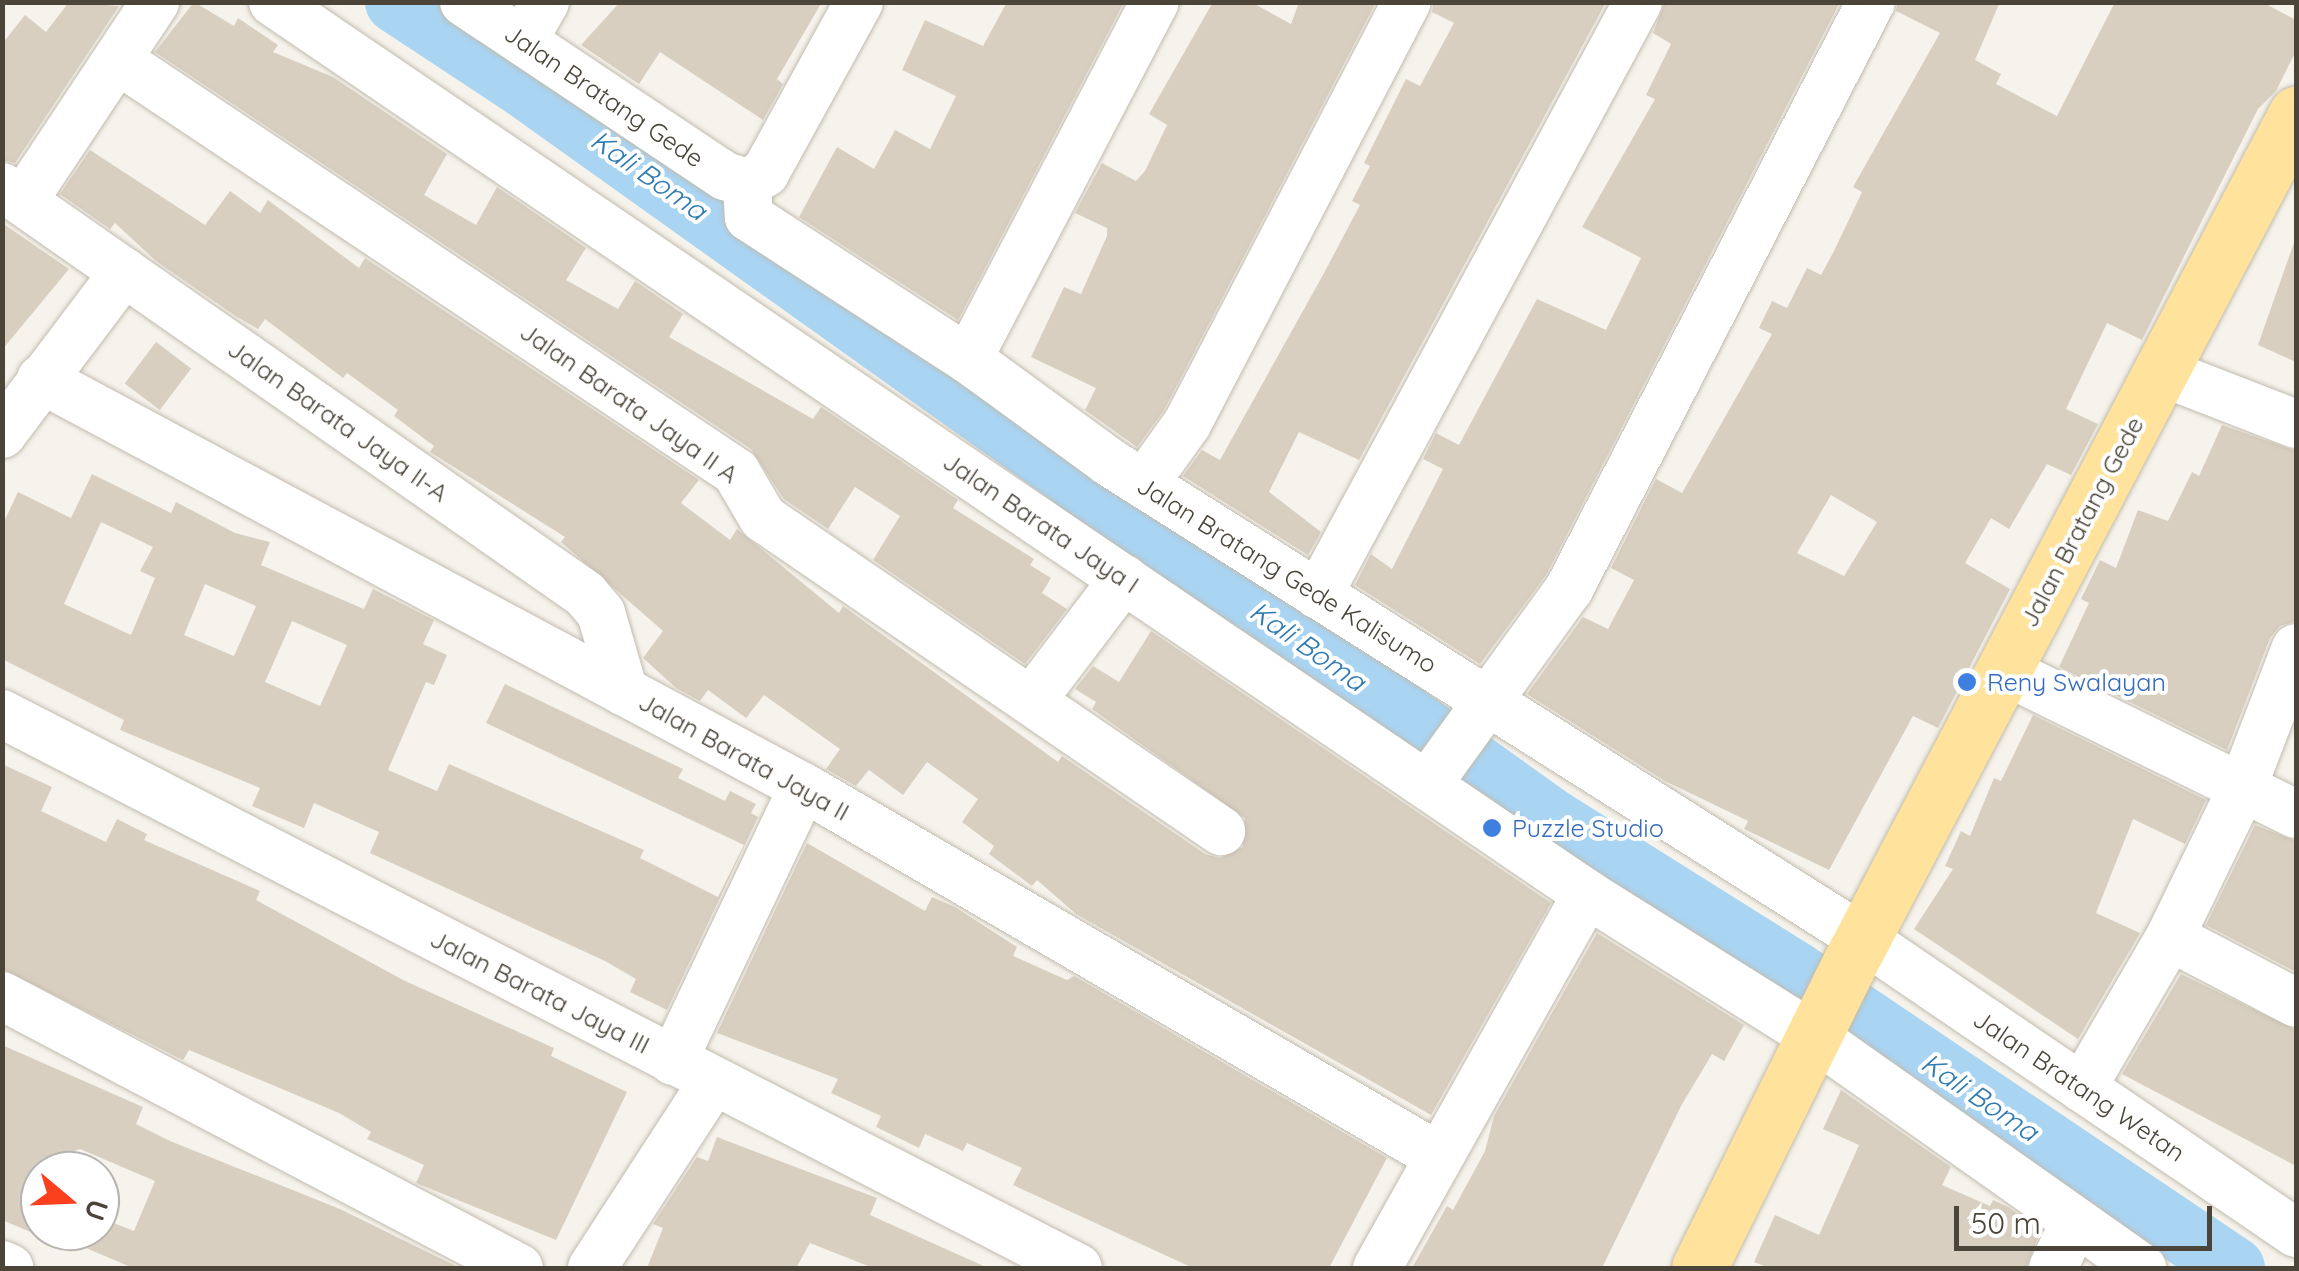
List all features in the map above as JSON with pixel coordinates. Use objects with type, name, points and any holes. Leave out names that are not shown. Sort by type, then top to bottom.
[{"type":"main road","name":"Jalan Bratang Gede","points":[[1699,1268],[1859,944],[2296,114]]},
{"type":"street","points":[[13,194],[118,60],[155,2]]},
{"type":"street","name":"Jalan Barata Jaya I","points":[[274,2],[1124,579],[1436,775],[1586,894],[1818,1025],[2074,1224],[2142,1268]]},
{"type":"street","name":"Jalan Bratang Gede","points":[[464,2],[534,22],[725,176],[747,183]]},
{"type":"street","points":[[747,183],[765,172],[859,2]]},
{"type":"street","points":[[968,359],[1155,2]]},
{"type":"street","points":[[1144,484],[1187,424],[1407,2]]},
{"type":"street","points":[[1318,595],[1638,2]]},
{"type":"street","points":[[1436,775],[1569,589],[1871,2]]},
{"type":"street","name":"Jalan Barata Jaya II A","points":[[118,60],[736,472],[763,518],[1221,830]]},
{"type":"street","name":"Jalan Bratang Gede Kalisumo","points":[[747,183],[749,217],[968,359],[1144,484],[1318,595],[1482,714],[1859,944]]},
{"type":"street","name":"Jalan Barata Jaya II-A","points":[[13,194],[586,594],[601,613],[624,692]]},
{"type":"street","points":[[2,434],[124,272]]},
{"type":"street","points":[[2162,372],[2296,424]]},
{"type":"street","name":"Jalan Barata Jaya II","points":[[41,379],[802,787],[1436,1155]]},
{"type":"street","points":[[1032,700],[1124,579]]},
{"type":"street","points":[[2082,1088],[2170,936],[2241,791],[2296,648]]},
{"type":"street","points":[[2003,670],[2241,791],[2296,814]]},
{"type":"street","name":"Jalan Barata Jaya III","points":[[2,714],[1078,1268]]},
{"type":"street","points":[[592,1268],[693,1072],[802,787]]},
{"type":"street","points":[[1377,1268],[1436,1155],[1586,894]]},
{"type":"street","points":[[2170,936],[2296,1003]]},
{"type":"street","name":"Jalan Bratang Wetan","points":[[1859,944],[2296,1233]]},
{"type":"street","points":[[2,996],[519,1268]]},
{"type":"street","points":[[2053,1268],[2074,1224]]},
{"type":"street","points":[[2,1265],[9,1268]]},
{"type":"building","points":[[69,2],[119,6],[15,163],[2,160],[2,44],[25,15],[46,32]]},
{"type":"building","points":[[194,2],[234,26],[238,18],[278,45],[273,52],[333,77],[447,154],[424,195],[476,225],[497,187],[586,248],[566,280],[618,309],[635,281],[683,314],[669,337],[813,419],[821,407],[958,500],[953,508],[1034,559],[1030,565],[1051,578],[1042,593],[1067,609],[1025,664],[873,560],[900,516],[855,487],[828,529],[784,499],[751,449],[155,52]]},
{"type":"building","points":[[620,2],[822,2],[777,79],[783,84],[763,120],[660,52],[639,84],[581,45]]},
{"type":"building","points":[[1007,2],[1124,2],[958,320],[799,217],[837,147],[874,169],[895,130],[930,149],[956,96],[902,70],[925,20],[983,46]]},
{"type":"building","points":[[1213,2],[1251,2],[1291,24],[1299,2],[1376,2],[1164,410],[1137,447],[1085,410],[1096,388],[1031,357],[1064,287],[1081,294],[1107,236],[1107,228],[1075,213],[1102,163],[1136,181],[1145,171],[1167,125],[1149,114]]},
{"type":"building","points":[[1434,2],[1606,2],[1359,460],[1299,432],[1269,492],[1321,532],[1308,555],[1183,476],[1202,450],[1220,460],[1324,273],[1360,205],[1352,201],[1370,166],[1364,163],[1406,79],[1420,86],[1454,23],[1432,12]]},
{"type":"building","points":[[1665,2],[1840,2],[1546,575],[1480,664],[1355,585],[1371,554],[1392,569],[1443,469],[1423,459],[1436,433],[1459,445],[1537,299],[1606,330],[1641,258],[1582,227],[1655,99],[1646,95],[1671,44],[1653,33]]},
{"type":"building","points":[[1898,2],[2000,2],[1975,60],[2001,74],[1996,84],[2057,116],[2115,2],[2262,2],[2296,20],[2296,51],[2276,91],[2258,109],[2142,340],[2107,323],[2066,409],[2098,424],[2071,475],[2047,464],[2009,529],[1991,518],[1965,563],[2010,589],[1938,728],[1913,716],[1829,870],[1744,829],[1748,821],[1665,781],[1527,694],[1583,617],[1608,629],[1634,580],[1611,568],[1656,479],[1682,493],[1772,334],[1759,328],[1772,301],[1787,308],[1807,268],[1821,275],[1834,251],[1862,192],[1853,187],[1940,33],[1896,11]],"holes":[[[1831,495],[1877,522],[1844,576],[1797,553]]]},
{"type":"building","points":[[90,150],[205,225],[230,191],[260,213],[268,200],[359,268],[365,258],[699,480],[681,503],[730,540],[737,529],[839,613],[843,606],[1058,762],[1062,756],[1205,854],[1220,858],[1243,847],[1245,818],[1092,709],[1096,702],[1075,689],[1093,666],[1119,682],[1151,631],[1551,903],[1431,1115],[1076,914],[1037,880],[1032,886],[989,854],[994,846],[962,822],[978,799],[927,762],[903,795],[869,770],[856,786],[826,769],[840,749],[764,695],[746,718],[708,690],[700,701],[676,688],[643,658],[663,631],[561,542],[565,537],[430,452],[434,446],[394,416],[398,410],[347,373],[343,378],[265,319],[258,329],[237,317],[156,261],[115,223],[110,229],[60,194]]},
{"type":"building","points":[[2,223],[69,269],[2,350]]},
{"type":"building","points":[[2296,237],[2296,362],[2258,345]]},
{"type":"building","points":[[156,342],[191,368],[160,410],[125,384]]},
{"type":"building","points":[[2222,425],[2296,451],[2296,621],[2280,626],[2270,638],[2227,750],[2059,667],[2089,603],[2081,599],[2100,560],[2116,568],[2138,510],[2168,521],[2192,472],[2199,476]]},
{"type":"building","points":[[92,474],[171,513],[176,502],[235,533],[270,542],[261,565],[364,609],[373,589],[434,620],[423,644],[447,655],[434,685],[426,682],[388,770],[437,791],[449,764],[644,850],[640,858],[718,897],[744,845],[486,723],[505,684],[683,769],[678,778],[725,801],[730,791],[756,804],[751,813],[758,817],[667,1010],[630,992],[636,979],[605,961],[370,853],[379,832],[314,803],[304,828],[252,806],[260,788],[120,730],[124,720],[2,659],[2,526],[18,492],[71,518]],"holes":[[[101,522],[153,547],[140,571],[155,578],[131,635],[64,604]],[[205,584],[256,606],[234,656],[184,635]],[[292,621],[347,645],[320,706],[265,682]]]},
{"type":"building","points":[[2033,715],[2206,800],[2185,844],[2133,819],[2096,913],[2140,933],[2078,1039],[1914,929],[1953,869],[1945,866],[1961,831],[1970,836],[1994,778],[2001,781]]},
{"type":"building","points":[[2,764],[52,787],[41,811],[106,842],[117,819],[147,834],[144,840],[260,891],[256,900],[405,981],[554,1048],[551,1056],[627,1092],[556,1240],[416,1183],[424,1165],[367,1139],[371,1132],[339,1113],[189,1050],[183,1060],[2,969]]},
{"type":"building","points":[[2255,825],[2296,841],[2296,972],[2206,925]]},
{"type":"building","points":[[807,843],[925,911],[932,897],[955,907],[1017,947],[1013,956],[1067,980],[1074,976],[1387,1158],[1329,1268],[1193,1268],[1013,1185],[1022,1168],[967,1143],[963,1151],[925,1134],[919,1148],[876,1127],[881,1116],[831,1093],[838,1079],[717,1033]]},
{"type":"building","points":[[1597,933],[1744,1025],[1724,1061],[1712,1054],[1681,1106],[1602,1268],[1412,1268],[1447,1206],[1453,1210],[1485,1151],[1494,1116]]},
{"type":"building","points":[[2181,974],[2296,1030],[2296,1166],[2122,1074]]},
{"type":"building","points":[[2,1045],[143,1107],[136,1124],[170,1141],[340,1209],[460,1268],[133,1268],[93,1251],[120,1251],[120,1226],[134,1231],[155,1181],[120,1166],[120,1151],[20,1151],[20,1228],[2,1220]]},
{"type":"building","points":[[1841,1090],[1951,1167],[1942,1185],[1990,1206],[1993,1200],[2041,1230],[2026,1268],[1769,1268],[1754,1262],[1775,1215],[1819,1235],[1859,1145],[1823,1129]]},
{"type":"building","points":[[717,1137],[877,1198],[870,1215],[988,1268],[873,1268],[810,1243],[796,1268],[647,1268],[663,1228],[653,1224],[697,1157],[708,1161]]},
{"type":"waterway","name":"Kali Boma","points":[[396,2],[516,81],[1554,821],[1796,973],[2234,1268]]},
{"type":"place","name":"Reny Swalayan","points":[[1967,682]]},
{"type":"place","name":"Puzzle Studio","points":[[1492,828]]}]
